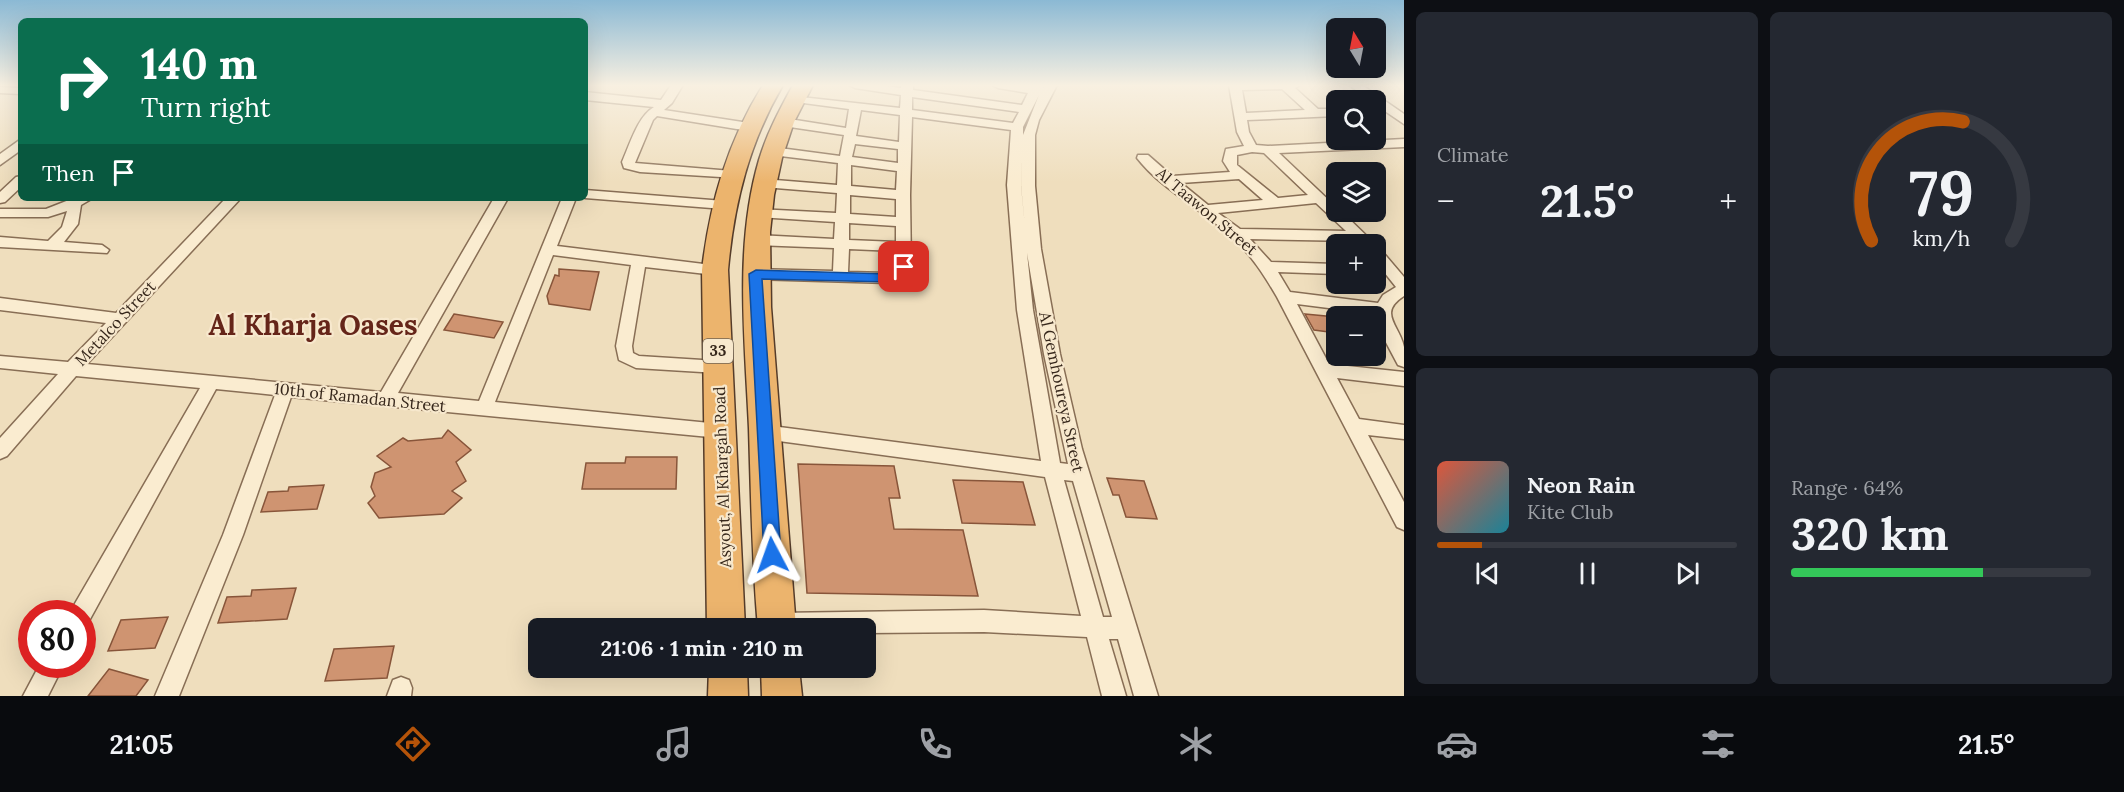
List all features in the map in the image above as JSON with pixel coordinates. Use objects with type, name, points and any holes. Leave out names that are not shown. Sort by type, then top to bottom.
[{"type":"highway","name":"Asyout, Al Khargah Road","points":[[726,618],[715,270],[724,205],[732,174],[749,127],[762,117]]},
{"type":"highway","points":[[776,618],[756,274],[757,226],[763,183],[783,117]]},
{"type":"highway","points":[[728,678],[728,696]]},
{"type":"highway","points":[[781,678],[782,696]]},
{"type":"street","points":[[649,117],[629,158],[629,165],[640,168],[732,174]]},
{"type":"street","points":[[687,117],[749,127]]},
{"type":"street","points":[[821,117],[849,135],[904,146]]},
{"type":"street","points":[[840,277],[845,161],[853,117]]},
{"type":"street","points":[[756,274],[840,277],[897,276],[904,267],[903,195],[906,117]]},
{"type":"street","points":[[948,117],[1017,127]]},
{"type":"street","name":"Al Gemhoureya Street","points":[[1021,117],[1017,127],[1028,201],[1026,248],[1031,352],[1052,470],[1114,696]]},
{"type":"street","name":"Al Gemhoureya Street","points":[[1022,163],[1033,117]]},
{"type":"street","points":[[1242,117],[1242,132],[1252,148]]},
{"type":"street","points":[[1386,118],[1404,132]]},
{"type":"street","points":[[6,153],[18,134]]},
{"type":"street","points":[[1276,203],[1232,166],[1229,157],[1236,149],[1268,150],[1404,143]]},
{"type":"street","points":[[1268,150],[1357,234]]},
{"type":"street","points":[[772,151],[904,168]]},
{"type":"street","name":"Al Taawon Street","points":[[1143,158],[1255,250],[1285,297],[1353,426],[1399,502],[1404,521]]},
{"type":"street","points":[[1171,180],[1241,175]]},
{"type":"street","points":[[0,199],[18,183]]},
{"type":"street","points":[[763,183],[903,195]]},
{"type":"street","points":[[588,194],[724,205]]},
{"type":"street","points":[[1205,210],[1319,198]]},
{"type":"street","points":[[3,216],[48,213],[80,201]]},
{"type":"street","points":[[51,246],[71,226],[80,201]]},
{"type":"street","name":"Metalco Street","points":[[0,451],[72,369],[231,201]]},
{"type":"street","points":[[385,400],[499,201]]},
{"type":"street","points":[[484,409],[568,201]]},
{"type":"street","points":[[757,226],[842,218],[903,222]]},
{"type":"street","points":[[757,226],[841,245],[904,247]]},
{"type":"street","points":[[1238,234],[1326,239]]},
{"type":"street","points":[[0,242],[102,250]]},
{"type":"street","name":"Al Gemhoureya Street","points":[[1026,248],[1080,474],[1146,696]]},
{"type":"street","points":[[548,250],[715,270]]},
{"type":"street","points":[[639,261],[624,346],[625,356],[636,362],[718,367]]},
{"type":"street","points":[[1267,267],[1326,269]]},
{"type":"street","points":[[1384,306],[1404,288],[1386,273]]},
{"type":"street","points":[[1285,297],[1358,306]]},
{"type":"street","points":[[0,317],[6,304],[120,319]]},
{"type":"street","points":[[1386,323],[1404,361]]},
{"type":"street","points":[[1031,352],[1052,354]]},
{"type":"street","name":"10th of Ramadan Street","points":[[0,362],[720,431]]},
{"type":"street","points":[[1323,370],[1404,379]]},
{"type":"street","points":[[89,600],[211,383]]},
{"type":"street","points":[[168,696],[216,579],[285,390]]},
{"type":"street","points":[[1353,426],[1404,432]]},
{"type":"street","points":[[764,432],[1080,474]]},
{"type":"street","points":[[876,624],[984,621],[1127,629]]},
{"type":"street","points":[[35,696],[45,678]]},
{"type":"building","points":[[559,269],[599,272],[590,310],[549,304],[547,296],[555,275],[559,276]]},
{"type":"building","points":[[454,314],[503,322],[494,338],[444,330]]},
{"type":"building","points":[[1305,314],[1326,316],[1326,332],[1314,330]]},
{"type":"building","points":[[448,430],[471,450],[456,462],[466,481],[452,491],[462,498],[444,514],[379,518],[368,503],[375,496],[371,487],[375,473],[391,467],[377,456],[403,438],[408,441],[442,438]]},
{"type":"building","points":[[626,457],[677,457],[676,489],[582,489],[586,463],[625,463]]},
{"type":"building","points":[[798,464],[894,466],[900,498],[889,498],[894,529],[963,530],[978,596],[807,593]]},
{"type":"building","points":[[1107,478],[1144,481],[1157,519],[1126,517],[1119,495],[1113,495]]},
{"type":"building","points":[[953,480],[1023,482],[1035,525],[962,523]]},
{"type":"building","points":[[324,485],[317,509],[261,512],[268,492],[288,491],[289,487]]},
{"type":"building","points":[[296,588],[287,619],[218,623],[227,597],[251,596],[252,590]]},
{"type":"building","points":[[168,617],[155,648],[108,651],[121,620]]},
{"type":"building","points":[[394,646],[387,678],[325,681],[334,649]]},
{"type":"building","points":[[109,669],[148,680],[136,696],[88,696]]},
{"type":"district","name":"Al Kharja Oases","points":[[313,325]]},
{"type":"route","points":[[772,555],[756,274],[889,278],[897,276],[904,267]]}]
